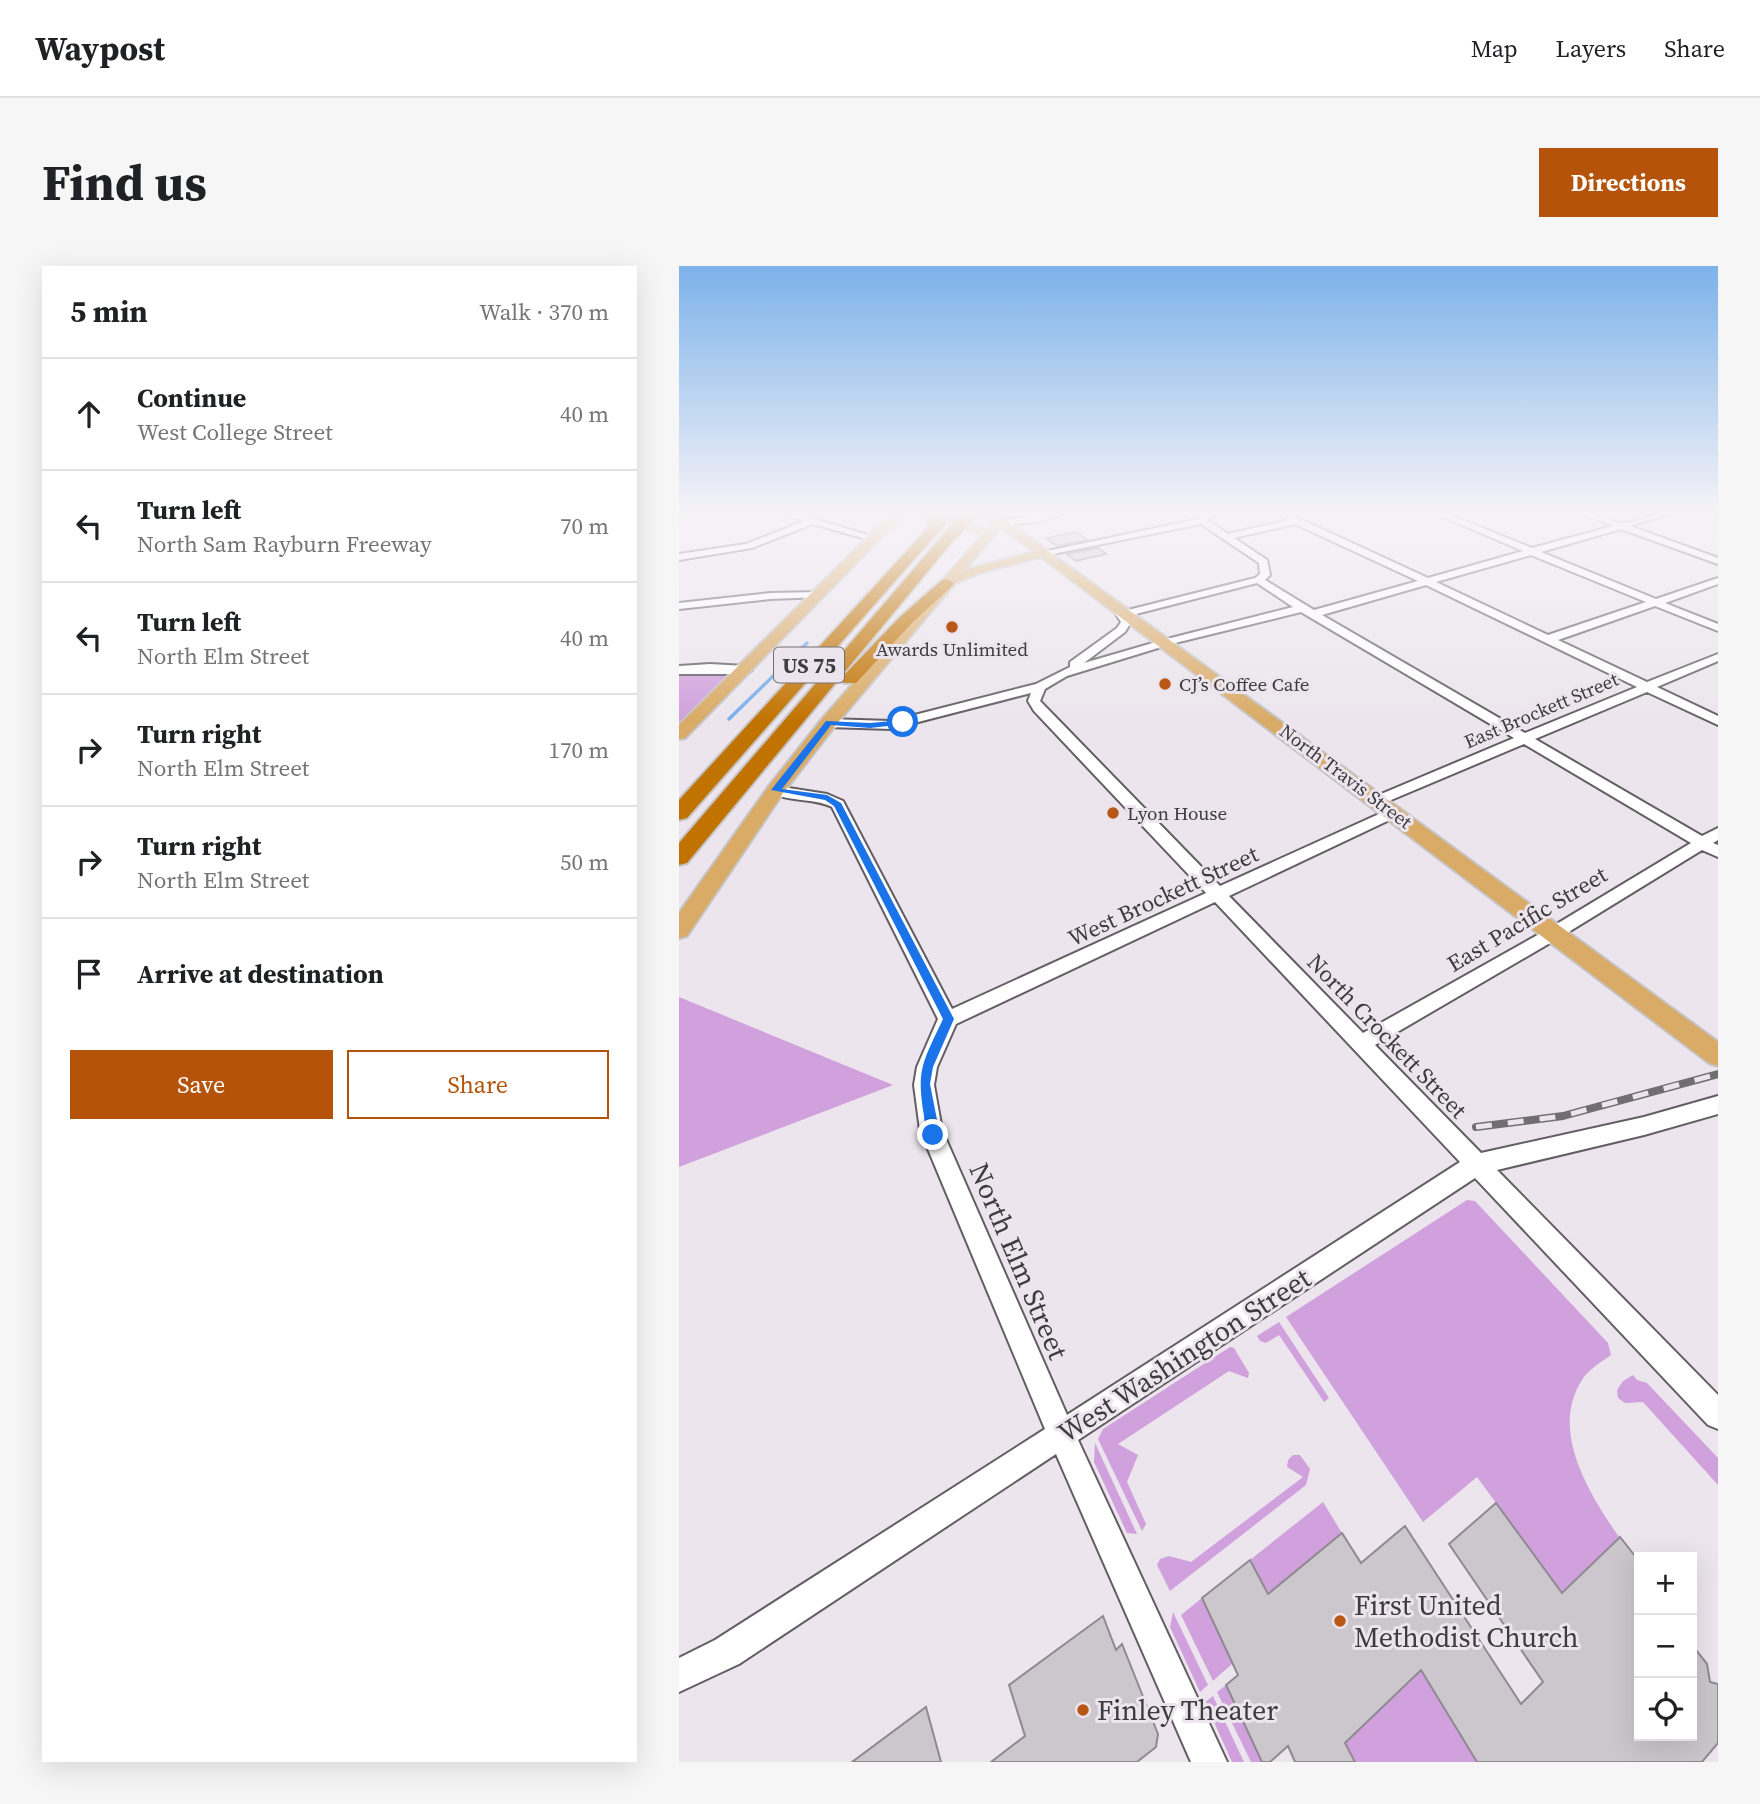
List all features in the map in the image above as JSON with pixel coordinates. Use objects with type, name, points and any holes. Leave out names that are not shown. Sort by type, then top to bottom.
[{"type":"highway","name":"US 75","points":[[679,813],[885,581]]},
{"type":"highway","name":"US 75","points":[[683,852],[758,759],[916,581]]},
{"type":"highway","points":[[683,852],[906,620],[947,583]]},
{"type":"main road","points":[[679,734],[746,670],[832,581]]},
{"type":"main road","points":[[679,930],[776,790],[828,723],[947,583],[952,581]]},
{"type":"main road","name":"North Travis Street","points":[[1082,581],[1556,932],[1718,1056]]},
{"type":"street","points":[[828,723],[891,724],[1040,687],[1121,631],[1126,622],[1121,609],[1255,581]]},
{"type":"street","points":[[1260,581],[1718,852]]},
{"type":"street","points":[[1063,673],[1167,642],[1432,581]]},
{"type":"street","points":[[1602,581],[1718,628]]},
{"type":"street","points":[[1549,639],[1716,581]]},
{"type":"street","points":[[1428,582],[1718,721]]},
{"type":"street","points":[[679,606],[770,596],[818,595]]},
{"type":"street","name":"East Brockett Street","points":[[1379,800],[1718,657]]},
{"type":"street","points":[[679,670],[746,670]]},
{"type":"street","name":"North Crockett Street","points":[[1040,687],[1034,701],[1038,708],[1718,1415]]},
{"type":"street","points":[[776,790],[827,798],[838,804],[948,1019]]},
{"type":"street","name":"West Brockett Street","points":[[948,1019],[1218,897],[1395,812]]},
{"type":"street","name":"East Pacific Street","points":[[1360,1044],[1556,932],[1718,833]]},
{"type":"street","name":"North Elm Street","points":[[948,1019],[927,1067],[924,1084],[931,1130],[1061,1434],[1209,1762]]},
{"type":"street","name":"West Washington Street","points":[[679,1675],[727,1652],[1477,1164],[1644,1126],[1718,1105]]},
{"type":"shaded area","points":[[679,671],[729,673],[679,723]]},
{"type":"shaded area","points":[[679,997],[893,1085],[679,1167]]},
{"type":"shaded area","points":[[1467,1200],[1475,1201],[1608,1343],[1611,1355],[1582,1380],[1573,1400],[1570,1420],[1577,1462],[1596,1502],[1619,1537],[1562,1593],[1477,1477],[1423,1522],[1286,1317]]},
{"type":"shaded area","points":[[1279,1322],[1329,1398],[1324,1402],[1279,1335],[1266,1343],[1260,1341],[1257,1336]]},
{"type":"shaded area","points":[[1230,1347],[1234,1348],[1249,1373],[1248,1378],[1229,1371],[1118,1444],[1138,1455],[1127,1482],[1146,1524],[1142,1531],[1098,1439],[1103,1429]]},
{"type":"shaded area","points":[[1633,1375],[1637,1380],[1647,1383],[1718,1458],[1718,1485],[1643,1402],[1625,1403],[1618,1398],[1617,1390],[1623,1381]]},
{"type":"shaded area","points":[[1095,1443],[1137,1534],[1127,1533],[1094,1462]]},
{"type":"shaded area","points":[[1293,1455],[1300,1455],[1310,1469],[1306,1485],[1170,1591],[1157,1565],[1160,1559],[1169,1556],[1191,1562],[1303,1477],[1287,1467],[1288,1460]]},
{"type":"shaded area","points":[[1323,1502],[1342,1533],[1268,1594],[1250,1560]]},
{"type":"shaded area","points":[[1202,1598],[1233,1663],[1213,1681],[1181,1615]]},
{"type":"shaded area","points":[[1173,1612],[1208,1685],[1200,1692],[1170,1627]]},
{"type":"shaded area","points":[[1421,1670],[1477,1762],[1356,1762],[1345,1743]]},
{"type":"shaded area","points":[[1226,1685],[1262,1762],[1251,1762],[1217,1692]]},
{"type":"shaded area","points":[[1213,1696],[1244,1762],[1232,1762],[1205,1702]]},
{"type":"building","name":"First United Methodist Church","points":[[1496,1503],[1562,1593],[1620,1537],[1634,1555],[1634,1741],[1697,1741],[1697,1651],[1707,1664],[1710,1682],[1718,1684],[1718,1743],[1702,1762],[1477,1762],[1421,1670],[1345,1743],[1355,1762],[1295,1762],[1288,1746],[1270,1762],[1262,1762],[1226,1685],[1238,1675],[1202,1598],[1250,1560],[1268,1594],[1342,1533],[1361,1563],[1405,1526],[1521,1704],[1543,1682],[1449,1544]]},
{"type":"building","name":"Finley Theater","points":[[1103,1616],[1116,1650],[1122,1644],[1158,1734],[1156,1747],[1137,1762],[991,1762],[1025,1736],[1009,1685]]},
{"type":"building","points":[[926,1707],[941,1762],[852,1762]]},
{"type":"waterway","points":[[729,719],[807,643]]},
{"type":"railway","points":[[1476,1127],[1563,1116],[1718,1074]]},
{"type":"place","name":"Awards Unlimited","points":[[952,627]]},
{"type":"place","name":"CJ’s Coffee Cafe","points":[[1165,684]]},
{"type":"place","name":"Lyon House","points":[[1113,813]]},
{"type":"place","name":"First United Methodist Church","points":[[1340,1621]]},
{"type":"place","name":"Finley Theater","points":[[1083,1710]]},
{"type":"route","points":[[903,722],[870,725],[828,723],[776,790],[814,795],[838,804],[948,1019],[927,1067],[924,1084],[933,1135]]}]
